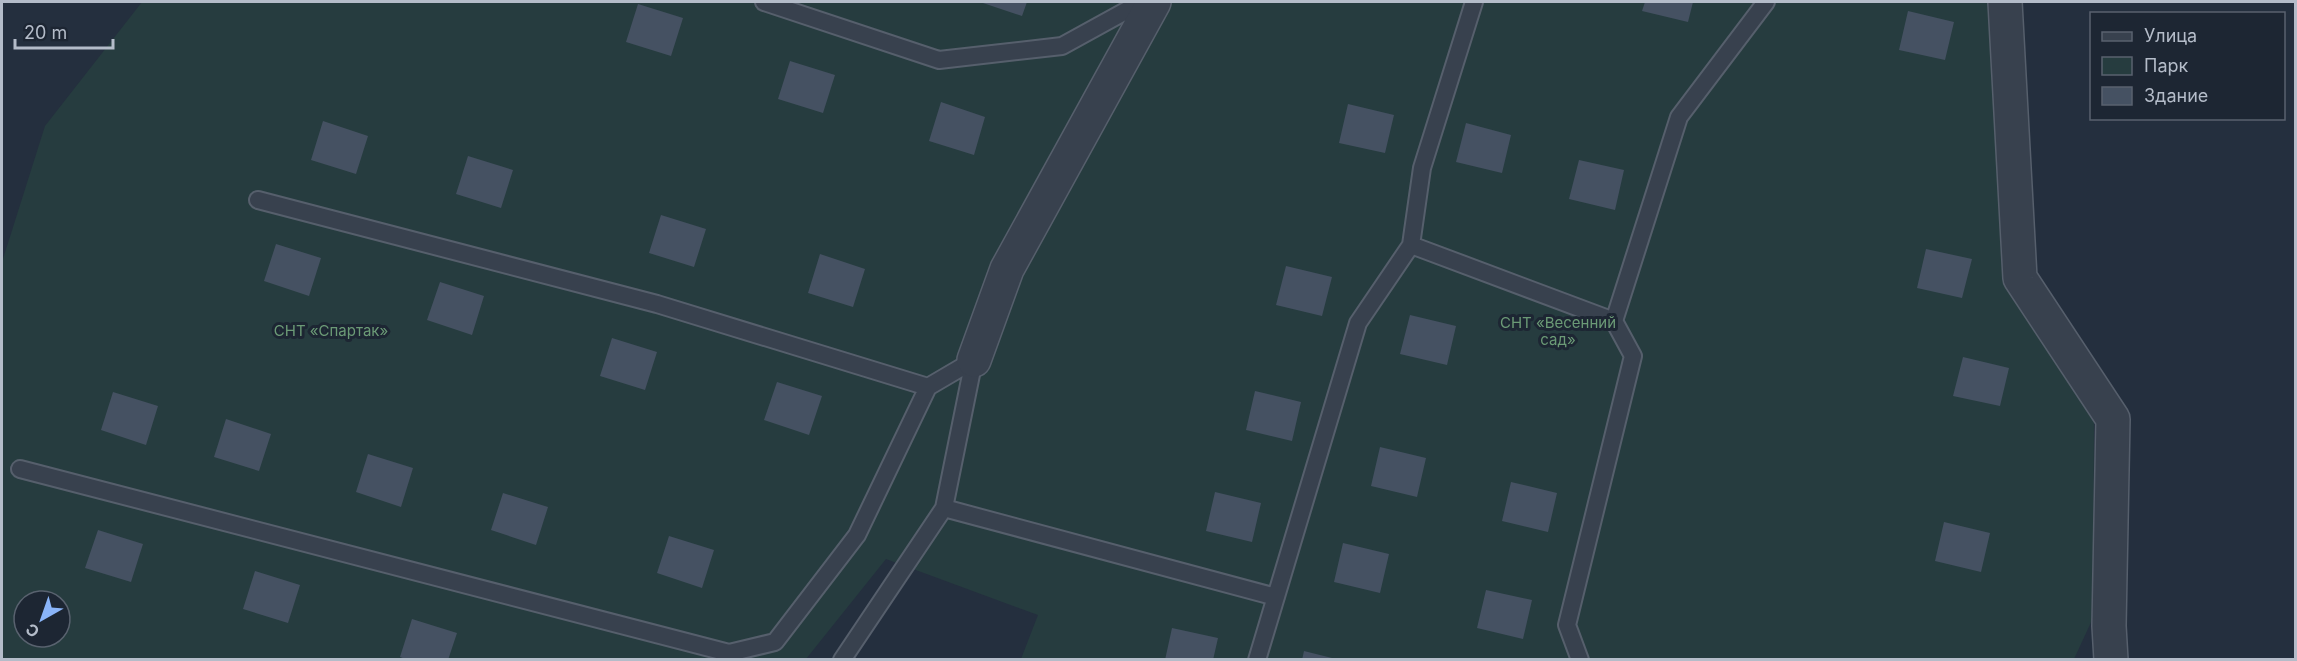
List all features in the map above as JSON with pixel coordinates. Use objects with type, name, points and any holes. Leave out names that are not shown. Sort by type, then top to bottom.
[{"type":"street","points":[[974,360],[1007,269],[1154,2]]},
{"type":"street","points":[[2005,2],[2020,278],[2113,419],[2109,626],[2111,660]]},
{"type":"lane","points":[[764,2],[939,60],[1062,46],[1142,2]]},
{"type":"lane","points":[[1257,660],[1358,322],[1411,245],[1422,168],[1474,2]]},
{"type":"lane","points":[[1614,321],[1678,117],[1766,2]]},
{"type":"lane","points":[[258,201],[657,304],[928,387]]},
{"type":"lane","points":[[1411,245],[1614,321],[1633,356],[1567,624],[1580,660]]},
{"type":"lane","points":[[754,660],[775,642],[857,535],[928,387],[974,360]]},
{"type":"lane","points":[[842,660],[944,508],[974,360]]},
{"type":"lane","points":[[20,469],[729,653],[775,642]]},
{"type":"lane","points":[[944,508],[1276,597]]},
{"type":"green space","points":[[142,2],[1993,2],[2002,265],[2094,416],[2093,618],[2074,659],[1021,659],[1038,615],[886,559],[806,659],[2,660],[2,262],[45,126]]},
{"type":"building","points":[[980,2],[1027,2],[1022,16]]},
{"type":"building","points":[[1645,2],[1693,2],[1688,22],[1642,11]]},
{"type":"building","points":[[638,4],[683,18],[671,56],[626,42]]},
{"type":"building","points":[[1908,11],[1954,22],[1945,60],[1899,50]]},
{"type":"building","points":[[790,61],[835,75],[823,113],[778,99]]},
{"type":"building","points":[[941,102],[985,117],[974,155],[929,141]]},
{"type":"building","points":[[1348,104],[1394,115],[1385,153],[1339,143]]},
{"type":"building","points":[[323,121],[368,136],[356,174],[311,160]]},
{"type":"building","points":[[1466,123],[1511,135],[1502,173],[1456,162]]},
{"type":"building","points":[[468,156],[513,170],[501,208],[456,194]]},
{"type":"building","points":[[1579,160],[1624,170],[1615,210],[1569,199]]},
{"type":"building","points":[[661,215],[706,229],[694,267],[649,253]]},
{"type":"building","points":[[276,244],[321,258],[309,296],[264,281]]},
{"type":"building","points":[[1926,249],[1972,259],[1962,298],[1917,288]]},
{"type":"building","points":[[820,254],[865,269],[853,307],[808,293]]},
{"type":"building","points":[[1286,266],[1332,277],[1322,316],[1276,305]]},
{"type":"building","points":[[440,282],[484,296],[472,335],[427,320]]},
{"type":"building","points":[[1410,315],[1456,326],[1447,365],[1400,354]]},
{"type":"building","points":[[612,338],[657,352],[645,390],[600,376]]},
{"type":"building","points":[[1963,357],[2009,368],[2000,406],[1953,396]]},
{"type":"building","points":[[777,382],[822,396],[809,435],[764,420]]},
{"type":"building","points":[[1255,391],[1301,402],[1292,441],[1246,430]]},
{"type":"building","points":[[113,392],[158,406],[146,445],[101,430]]},
{"type":"building","points":[[226,419],[271,434],[259,471],[214,457]]},
{"type":"building","points":[[1380,447],[1426,458],[1417,497],[1371,486]]},
{"type":"building","points":[[368,454],[413,468],[401,507],[356,492]]},
{"type":"building","points":[[1511,482],[1557,493],[1548,532],[1502,521]]},
{"type":"building","points":[[1215,492],[1261,503],[1252,542],[1206,531]]},
{"type":"building","points":[[503,493],[548,507],[536,545],[491,530]]},
{"type":"building","points":[[1944,522],[1990,533],[1981,572],[1935,561]]},
{"type":"building","points":[[98,530],[143,544],[131,582],[85,568]]},
{"type":"building","points":[[669,536],[714,550],[702,588],[657,573]]},
{"type":"building","points":[[1343,543],[1389,554],[1380,593],[1334,582]]},
{"type":"building","points":[[255,571],[300,585],[288,623],[243,609]]},
{"type":"building","points":[[1486,590],[1532,600],[1523,639],[1477,628]]},
{"type":"building","points":[[412,619],[457,633],[448,660],[408,660],[400,657]]},
{"type":"building","points":[[1172,628],[1218,638],[1213,660],[1165,660]]},
{"type":"building","points":[[1304,651],[1336,659],[1336,660],[1302,660]]},
{"type":"park label","name":"СНТ «Спартак»","points":[[331,330]]},
{"type":"park label","name":"СНТ «Весенний сад»","points":[[1558,330]]}]
